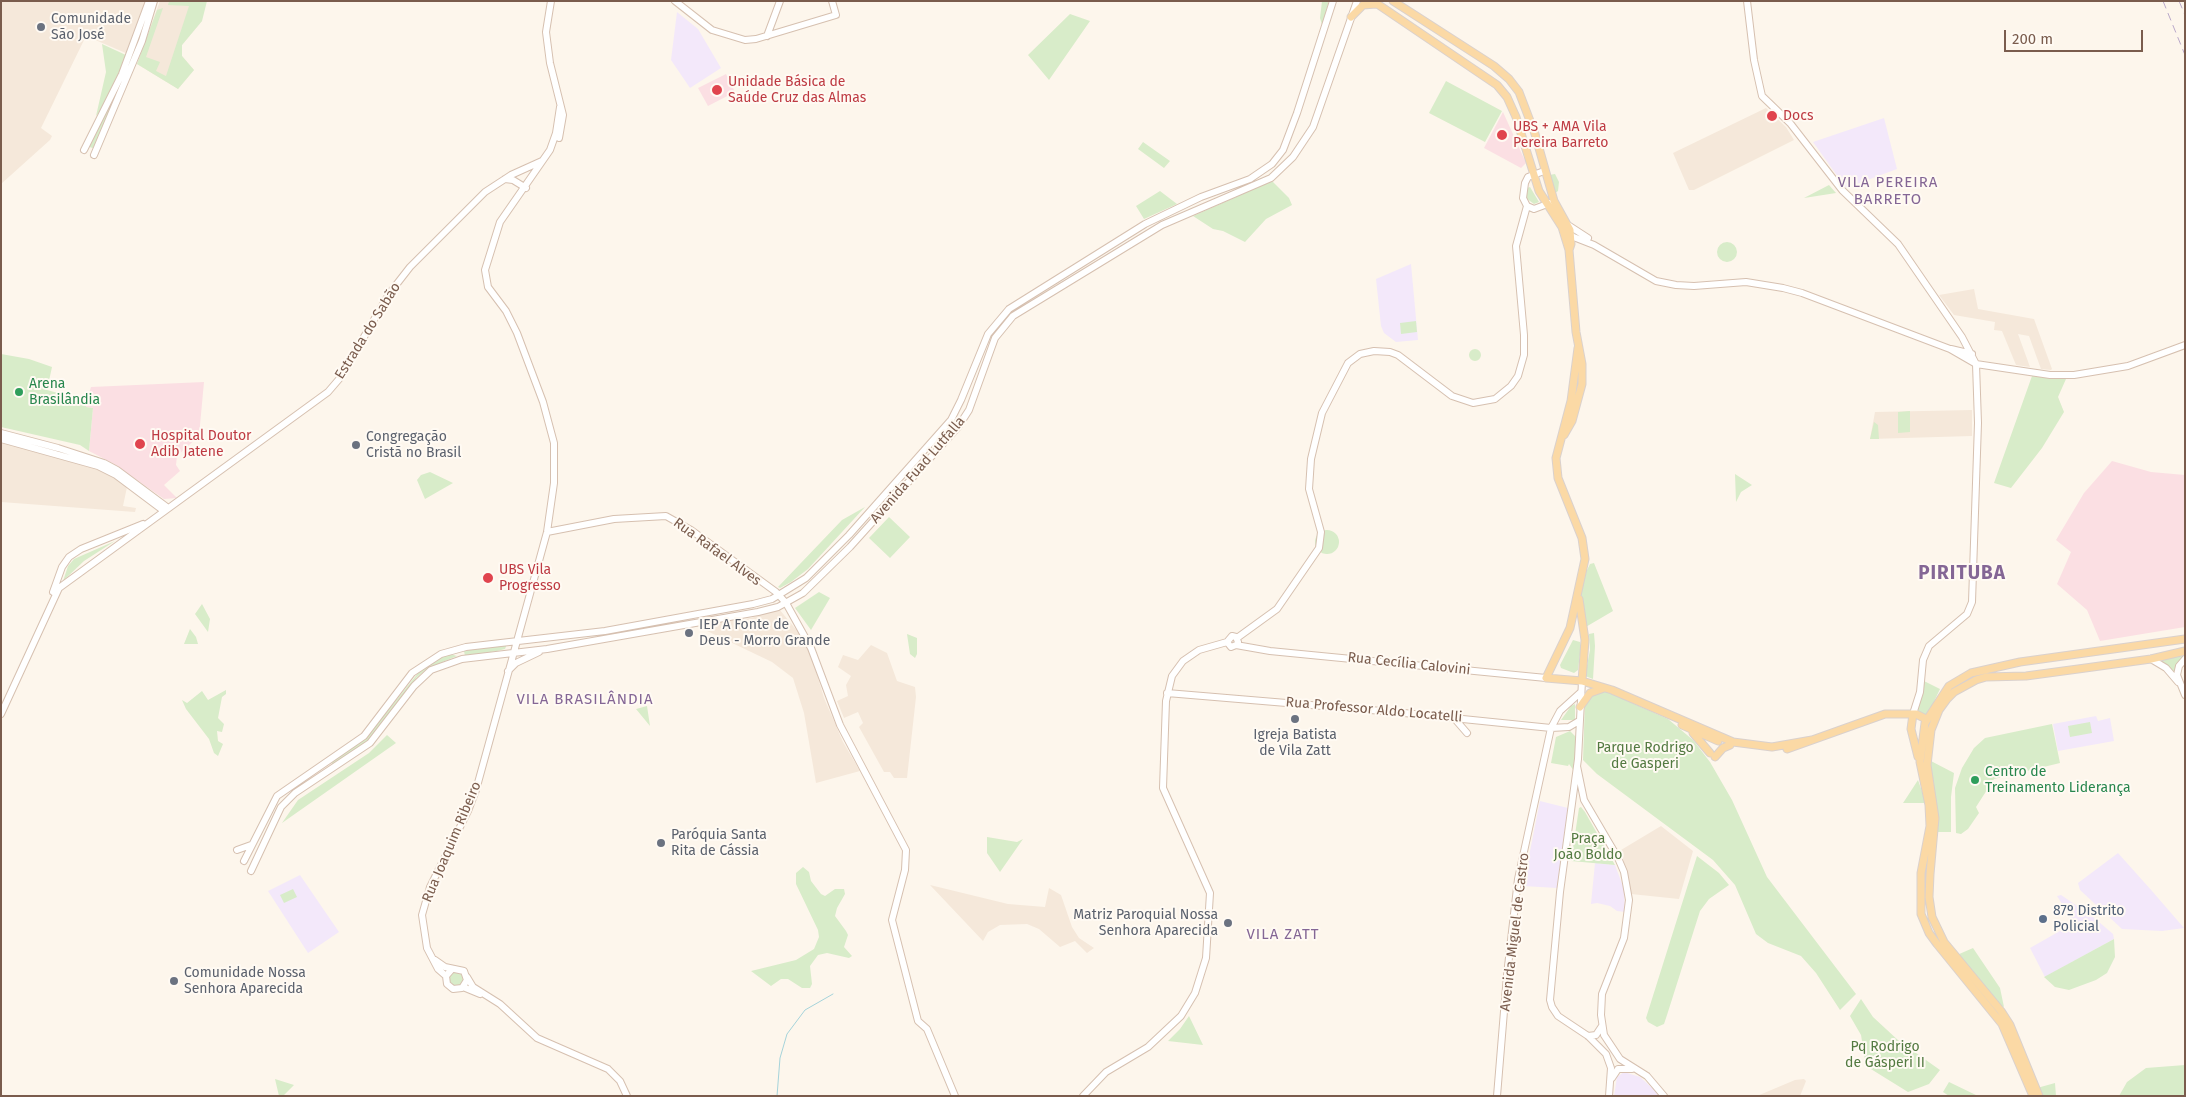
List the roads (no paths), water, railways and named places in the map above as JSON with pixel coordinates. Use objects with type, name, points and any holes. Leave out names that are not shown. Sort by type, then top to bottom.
[{"type":"main road","points":[[84,150],[126,65],[149,1]]},
{"type":"main road","points":[[94,155],[142,40],[154,1]]},
{"type":"main road","points":[[530,181],[548,160],[556,144],[563,119],[550,63],[546,32],[551,1]]},
{"type":"main road","points":[[675,1],[695,19],[720,34],[745,40],[768,36],[836,15],[832,1]]},
{"type":"main road","points":[[768,36],[780,1]]},
{"type":"main road","name":"Avenida Fuad Lutfalla","points":[[244,861],[274,800],[326,760],[364,736],[412,674],[441,654],[460,648],[516,640],[596,632],[772,599],[814,572],[943,430],[959,406],[988,334],[1009,309],[1145,224],[1201,197],[1250,179],[1272,164],[1288,139],[1333,1]]},
{"type":"main road","name":"Avenida Fuad Lutfalla","points":[[251,871],[282,807],[295,793],[370,743],[423,675],[443,664],[462,659],[547,649],[750,614],[778,607],[812,586],[958,428],[969,410],[995,338],[1013,316],[1139,238],[1186,214],[1271,178],[1288,162],[1306,140],[1313,127],[1357,1]]},
{"type":"main road","points":[[1393,1],[1509,79],[1526,108],[1544,171],[1550,203]]},
{"type":"main road","points":[[1747,1],[1754,60],[1762,96],[1794,128],[1842,190],[1898,244],[1962,336],[1976,364],[1977,434],[1972,602],[1967,614],[1928,646],[1923,660],[1920,692],[1911,722],[1929,804],[1930,826],[1921,873],[1920,903],[1926,928],[2002,1024],[2033,1096]]},
{"type":"main road","points":[[1351,17],[1364,5],[1374,3],[1497,85],[1507,97],[1516,117],[1534,174],[1550,203],[1571,236],[1594,245]]},
{"type":"main road","points":[[530,181],[544,161],[554,140],[560,107]]},
{"type":"main road","name":"Estrada do Sabão","points":[[1,714],[59,588],[328,392],[340,378],[389,294],[468,207],[505,179],[544,161]]},
{"type":"main road","points":[[1237,642],[1276,609],[1319,548],[1321,532],[1309,489],[1311,458],[1322,413],[1348,363],[1360,354],[1374,351],[1390,352],[1403,358],[1452,396],[1473,403],[1495,399],[1512,386],[1518,376],[1524,355],[1516,246],[1527,206],[1523,198],[1525,183],[1534,174],[1544,171]]},
{"type":"main road","points":[[515,174],[530,181]]},
{"type":"main road","points":[[505,179],[513,180],[525,187]]},
{"type":"main road","name":"Rua Joaquim Ribeiro","points":[[432,958],[424,938],[422,915],[430,888],[468,811],[476,790],[512,652],[547,532],[554,483],[554,444],[550,428],[517,334],[506,311],[488,288],[485,275],[486,263],[494,237],[505,214],[530,181]]},
{"type":"main road","points":[[1527,206],[1538,209],[1550,203]]},
{"type":"main road","points":[[1566,228],[1646,276],[1666,284],[1694,286],[1746,282],[1783,288],[1950,349],[1972,354]]},
{"type":"main road","points":[[1560,440],[1576,410],[1582,387],[1582,364],[1578,348],[1566,228]]},
{"type":"main road","points":[[1569,250],[1571,236]]},
{"type":"main road","points":[[1950,349],[1959,343],[1962,336]]},
{"type":"main road","points":[[1950,349],[1976,364],[2050,375],[2074,375],[2128,366],[2185,345]]},
{"type":"main road","points":[[1546,678],[1566,637],[1585,559],[1585,547],[1558,476],[1556,458],[1568,412],[1578,348]]},
{"type":"main road","points":[[1572,381],[1582,387]]},
{"type":"main road","points":[[1568,412],[1576,410]]},
{"type":"main road","points":[[1,434],[58,448],[104,463],[117,470],[166,510]]},
{"type":"main road","points":[[1,439],[98,466],[116,475],[156,507],[151,520]]},
{"type":"main road","points":[[152,503],[166,510]]},
{"type":"main road","name":"Rua Rafael Alves","points":[[547,532],[614,519],[666,516],[711,545],[769,589],[780,595]]},
{"type":"main road","name":"Estrada do Sabão","points":[[50,606],[59,575],[69,557],[151,520]]},
{"type":"main road","points":[[118,534],[123,538],[120,544]]},
{"type":"main road","points":[[769,589],[772,599],[778,607],[792,617]]},
{"type":"main road","points":[[1578,594],[1585,640],[1577,764],[1550,1000],[1558,1016],[1588,1036],[1606,1054],[1611,1068],[1609,1096]]},
{"type":"main road","points":[[780,595],[811,648],[840,724],[906,850],[905,870],[892,920],[918,1021],[927,1029],[955,1096]]},
{"type":"main road","points":[[594,640],[596,632]]},
{"type":"main road","points":[[1566,637],[1577,634],[1585,640]]},
{"type":"main road","points":[[1920,762],[1923,727],[1926,718],[1949,686],[1971,673],[2012,664],[2185,638]]},
{"type":"main road","points":[[2165,641],[2149,648],[2148,656],[2166,668],[2179,682]]},
{"type":"main road","name":"Rua Cecília Calovini","points":[[1167,693],[1177,667],[1198,650],[1227,642],[1232,647],[1237,642],[1270,651],[1582,682]]},
{"type":"main road","points":[[460,648],[462,659]]},
{"type":"main road","points":[[507,672],[524,658],[547,649]]},
{"type":"main road","points":[[2089,667],[2094,662],[2115,658],[2120,653],[2118,649]]},
{"type":"main road","points":[[1896,714],[1923,727],[1930,725],[1935,720],[1947,699],[1954,692],[1976,680],[1986,677],[2026,676],[2151,659],[2185,651]]},
{"type":"main road","points":[[2078,669],[2074,664],[2075,659],[2093,652]]},
{"type":"main road","points":[[2184,694],[2179,682],[2178,670],[2185,659]]},
{"type":"main road","points":[[1573,680],[1583,673]]},
{"type":"main road","points":[[1582,682],[1606,688],[1712,734],[1746,744],[1772,747],[1812,740]]},
{"type":"main road","points":[[1580,707],[1592,691],[1606,688]]},
{"type":"main road","name":"Avenida Miguel de Castro","points":[[1498,1096],[1507,975],[1518,879],[1551,728],[1560,711],[1581,692]]},
{"type":"main road","points":[[1083,1096],[1106,1072],[1148,1047],[1181,1016],[1195,992],[1206,958],[1210,893],[1163,788],[1167,693]]},
{"type":"main road","name":"Rua Professor Aldo Locatelli","points":[[1167,693],[1453,717],[1551,728],[1570,727]]},
{"type":"main road","points":[[1668,714],[1692,731],[1712,755],[1730,745]]},
{"type":"main road","points":[[1692,731],[1730,745],[1772,751],[1789,749],[1878,716],[1913,714],[1926,718]]},
{"type":"main road","points":[[1453,717],[1467,733]]},
{"type":"main road","points":[[1935,720],[1927,756],[1936,818],[1930,874],[1930,908],[1937,931],[2007,1021],[2039,1096]]},
{"type":"main road","points":[[1579,721],[1570,727],[1579,734]]},
{"type":"main road","points":[[326,760],[331,770]]},
{"type":"main road","points":[[1577,764],[1585,802],[1618,858],[1624,872],[1630,900],[1624,938],[1602,994],[1600,1004],[1604,1035],[1615,1054],[1634,1069],[1647,1076],[1664,1096]]},
{"type":"main road","points":[[1572,803],[1578,799],[1585,802]]},
{"type":"main road","points":[[237,850],[251,845]]},
{"type":"main road","points":[[432,958],[440,965],[461,970],[473,987],[485,996]]},
{"type":"main road","points":[[432,958],[446,976]]},
{"type":"main road","points":[[452,969],[446,976],[446,982],[451,988],[457,990],[464,987],[485,996],[500,1004],[537,1038],[608,1069],[620,1081],[626,1096]]},
{"type":"main road","points":[[464,987],[467,977]]},
{"type":"main road","points":[[1588,1036],[1596,1035],[1602,1026]]},
{"type":"main road","points":[[1610,1082],[1618,1069],[1634,1069]]},
{"type":"waterway","points":[[777,1096],[780,1058],[787,1034],[805,1010],[833,994]]},
{"type":"railway","points":[[2163,1],[2185,55]]},
{"type":"railway","points":[[2179,1],[2185,15]]},
{"type":"place","name":"Comunidade São José","points":[[41,27]]},
{"type":"place","name":"Unidade Básica de Saúde Cruz das Almas","points":[[717,90]]},
{"type":"place","name":"Docs","points":[[1772,116]]},
{"type":"place","name":"UBS + AMA Vila Pereira Barreto","points":[[1502,135]]},
{"type":"place","name":"Arena Brasilândia","points":[[19,392]]},
{"type":"place","name":"Hospital Doutor Adib Jatene","points":[[140,444]]},
{"type":"place","name":"Congregação Cristã no Brasil","points":[[356,445]]},
{"type":"place","name":"UBS Vila Progresso","points":[[488,578]]},
{"type":"place","name":"IEP A Fonte de Deus - Morro Grande","points":[[689,633]]},
{"type":"place","name":"Igreja Batista de Vila Zatt","points":[[1295,719]]},
{"type":"place","name":"Centro de Treinamento Liderança","points":[[1975,780]]},
{"type":"place","name":"Paróquia Santa Rita de Cássia","points":[[661,843]]},
{"type":"place","name":"87º Distrito Policial","points":[[2043,919]]},
{"type":"place","name":"Matriz Paroquial Nossa Senhora Aparecida","points":[[1228,923]]},
{"type":"place","name":"Comunidade Nossa Senhora Aparecida","points":[[174,981]]},
{"type":"district","name":"VILA PEREIRA BARRETO","points":[[1888,192]]},
{"type":"district","name":"PIRITUBA","points":[[1962,574]]},
{"type":"district","name":"VILA BRASILÂNDIA","points":[[585,700]]},
{"type":"district","name":"VILA ZATT","points":[[1283,935]]},
{"type":"park label","name":"Parque Rodrigo de Gasperi","points":[[1645,756]]},
{"type":"park label","name":"Praça João Boldo","points":[[1588,848]]},
{"type":"park label","name":"Pq Rodrigo de Gásperi II","points":[[1885,1056]]}]
